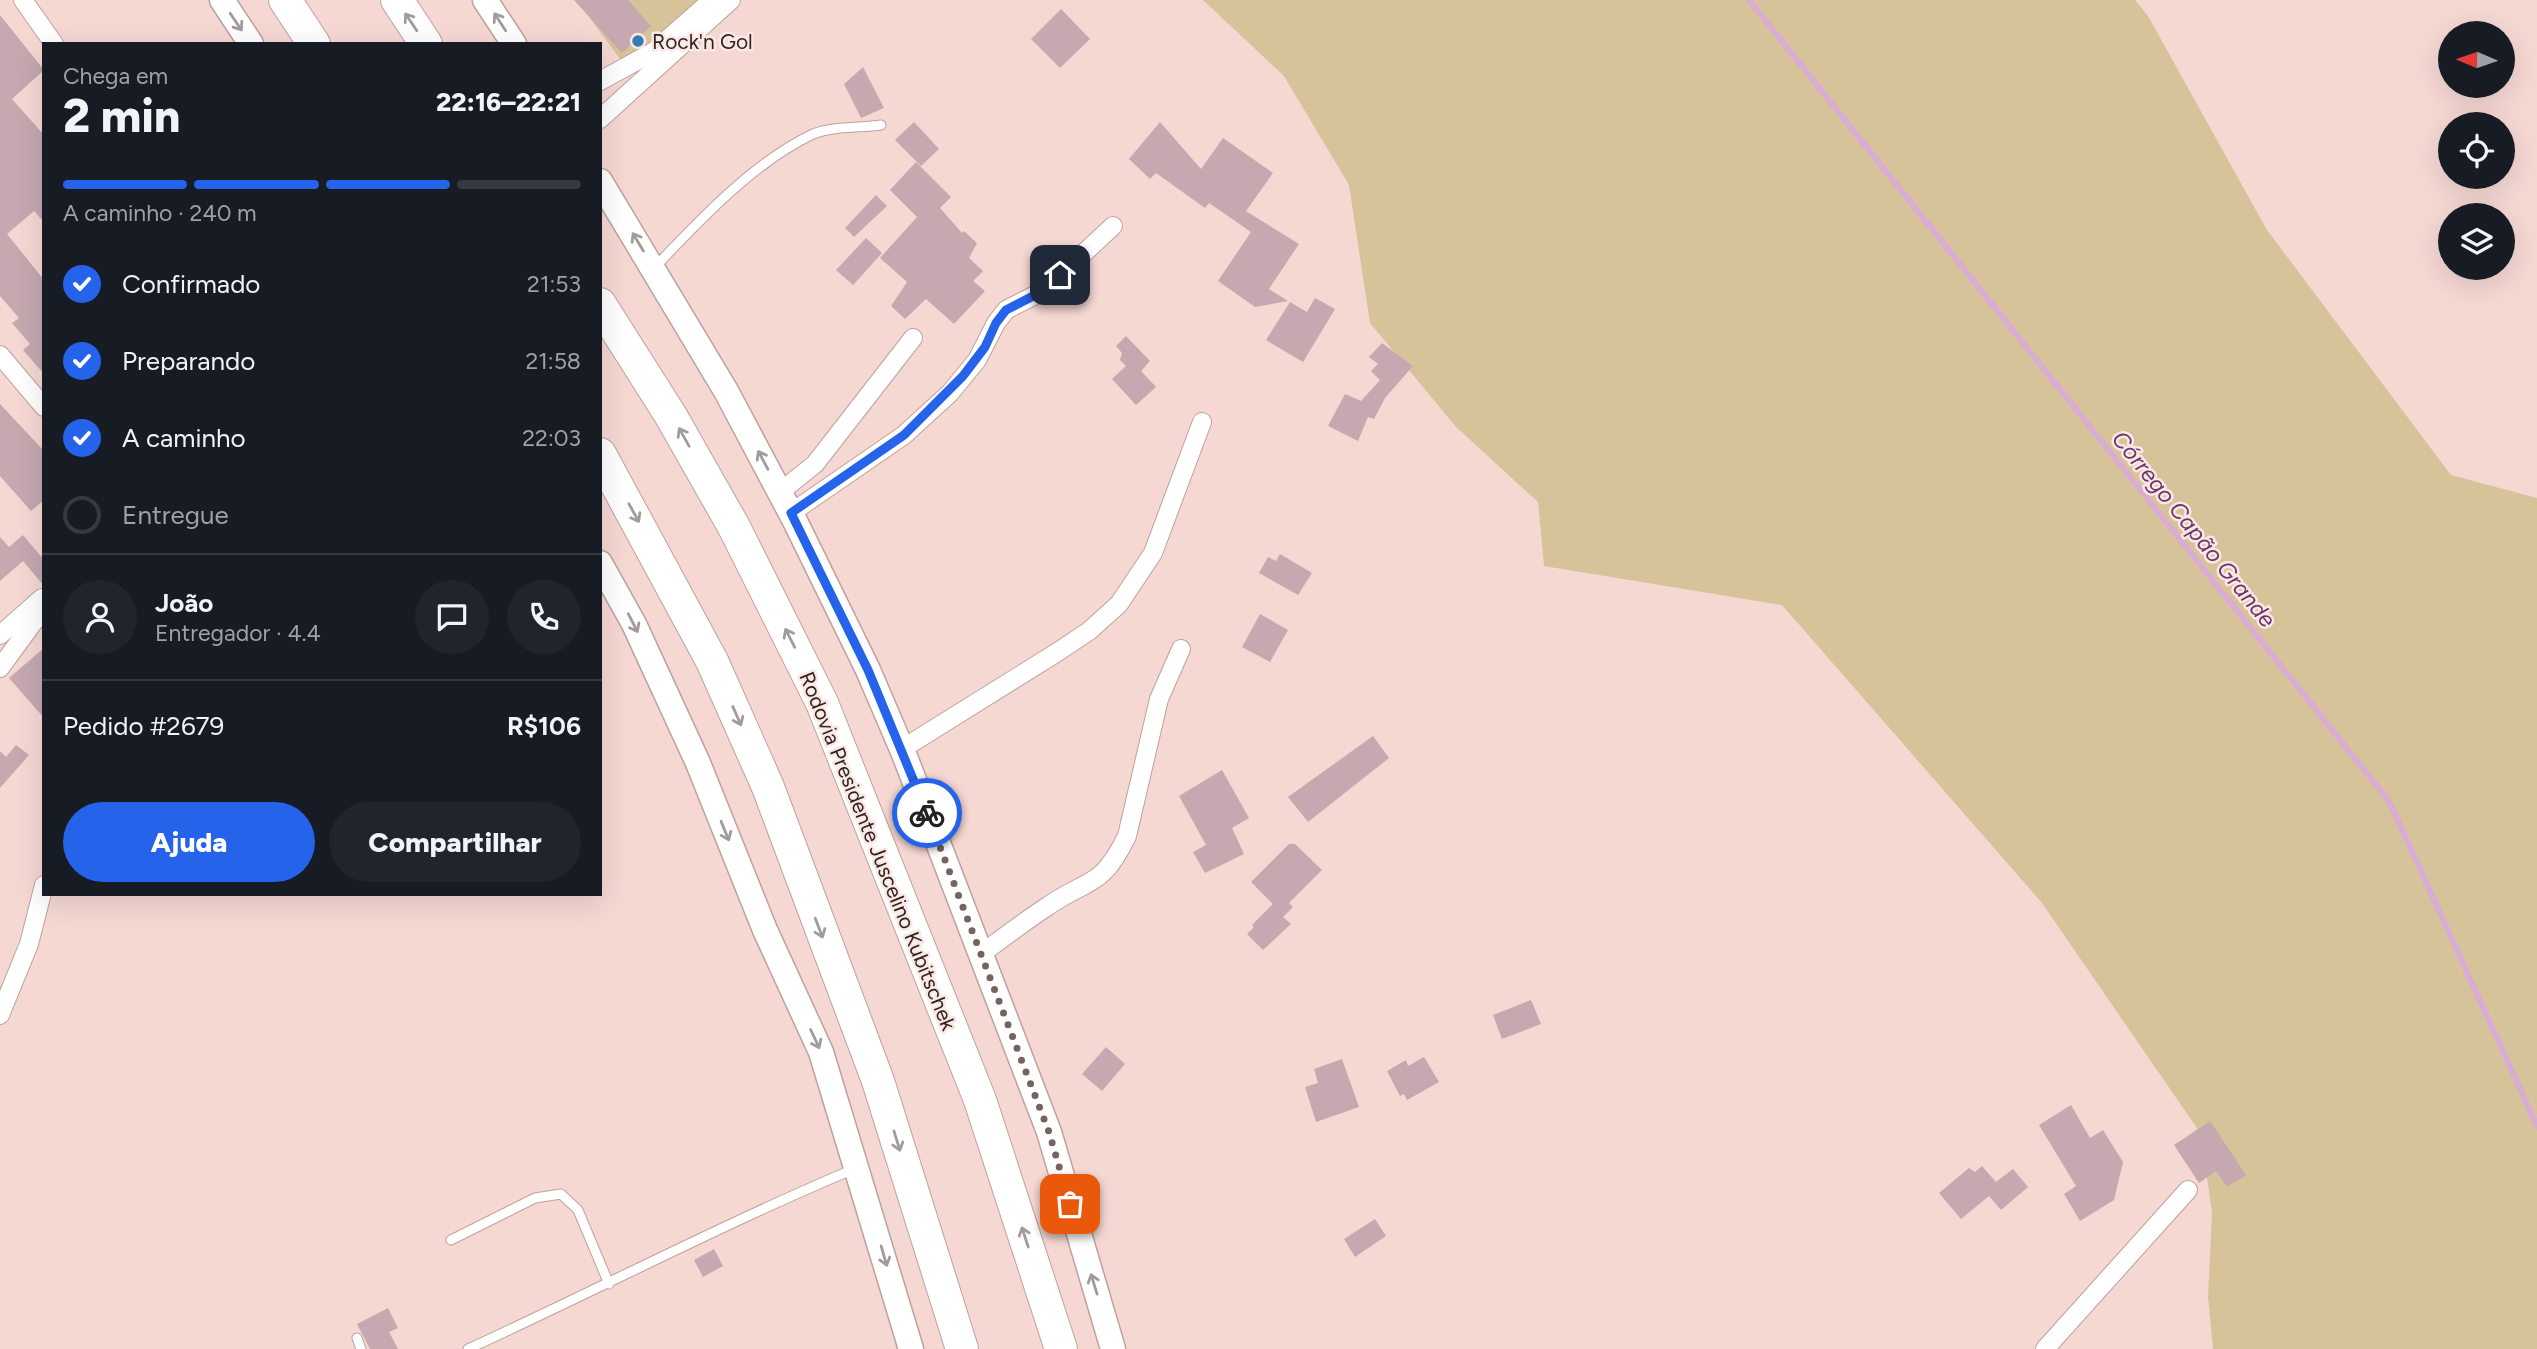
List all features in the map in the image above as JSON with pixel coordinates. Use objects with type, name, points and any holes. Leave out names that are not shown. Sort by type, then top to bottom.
[{"type":"highway","points":[[285,0],[313,42]]},
{"type":"highway","points":[[397,0],[425,42]]},
{"type":"highway","name":"Rodovia Presidente Juscelino Kubitschek","points":[[602,307],[671,416],[728,516],[822,703],[980,1100],[1060,1349]]},
{"type":"highway","points":[[602,458],[712,661],[768,787],[878,1081],[962,1349]]},
{"type":"main road","points":[[222,0],[250,42]]},
{"type":"main road","points":[[485,0],[513,42]]},
{"type":"main road","points":[[602,184],[726,391],[786,502],[868,670],[902,750],[1049,1132],[1114,1349]]},
{"type":"main road","points":[[602,566],[635,624],[698,763],[765,930],[821,1052],[911,1349]]},
{"type":"street","points":[[23,0],[53,42]]},
{"type":"street","points":[[602,80],[653,52],[712,0]]},
{"type":"street","points":[[602,117],[731,0]]},
{"type":"street","points":[[786,502],[904,435],[950,393],[970,368],[1006,310],[1043,291],[1113,226]]},
{"type":"street","points":[[786,502],[913,338]]},
{"type":"street","points":[[0,355],[42,405]]},
{"type":"street","points":[[902,750],[1056,653],[1119,604],[1153,553],[1202,422]]},
{"type":"street","points":[[0,635],[42,598]]},
{"type":"street","points":[[0,668],[42,611]]},
{"type":"street","points":[[981,954],[1050,904],[1094,883],[1118,855],[1127,836],[1159,699],[1181,649]]},
{"type":"street","points":[[0,1015],[29,944],[42,893]]},
{"type":"street","points":[[2045,1349],[2188,1190]]},
{"type":"lane","points":[[653,268],[701,219],[759,170],[813,134],[881,125]]},
{"type":"lane","points":[[468,1349],[610,1284],[754,1211],[858,1167]]},
{"type":"lane","points":[[451,1240],[535,1198],[561,1194],[578,1210],[610,1284]]},
{"type":"lane","points":[[357,1338],[361,1349]]},
{"type":"shaded area","name":"Rock'n Gol","points":[[576,0],[720,0],[630,72]]},
{"type":"shaded area","points":[[1203,0],[2135,0],[2148,16],[2267,230],[2451,475],[2537,498],[2537,1349],[2213,1349],[2208,1297],[2212,1213],[2201,1134],[2042,903],[1782,605],[1544,566],[1538,502],[1456,427],[1370,323],[1349,185],[1284,76]]},
{"type":"building","points":[[574,0],[628,0],[651,26],[622,53]]},
{"type":"building","points":[[1061,9],[1090,39],[1060,68],[1031,39]]},
{"type":"building","points":[[0,15],[42,68],[42,72],[12,99],[42,133],[42,220],[34,211],[7,234],[42,278],[42,372],[23,350],[30,344],[12,323],[19,318],[0,296]]},
{"type":"building","points":[[863,67],[884,108],[861,118],[844,84]]},
{"type":"building","points":[[914,122],[939,149],[921,166],[895,140]]},
{"type":"building","points":[[1160,122],[1201,169],[1223,138],[1273,173],[1246,211],[1299,244],[1269,289],[1288,301],[1255,307],[1218,281],[1251,232],[1209,203],[1205,208],[1156,173],[1150,179],[1129,159]]},
{"type":"building","points":[[916,162],[951,197],[940,208],[962,233],[964,231],[977,243],[969,258],[983,271],[973,281],[985,291],[954,324],[926,299],[905,319],[891,306],[907,282],[880,258],[917,217],[890,190]]},
{"type":"building","points":[[876,195],[887,206],[854,237],[845,228]]},
{"type":"building","points":[[866,238],[882,253],[853,285],[836,270]]},
{"type":"building","points":[[1315,298],[1335,309],[1303,362],[1266,340],[1290,302],[1307,312]]},
{"type":"building","points":[[1126,336],[1150,361],[1141,371],[1156,387],[1136,405],[1112,379],[1126,366],[1120,360],[1122,353],[1116,346]]},
{"type":"building","points":[[1382,343],[1413,366],[1385,398],[1374,419],[1368,417],[1358,441],[1328,426],[1345,394],[1361,401],[1380,380],[1371,371],[1378,364],[1369,357]]},
{"type":"building","points":[[0,404],[42,449],[42,502],[31,511],[0,476]]},
{"type":"building","points":[[23,535],[42,558],[42,584],[23,561],[0,581],[0,537],[9,547]]},
{"type":"building","points":[[1280,554],[1312,573],[1298,595],[1259,573],[1268,557],[1276,561]]},
{"type":"building","points":[[1260,614],[1288,630],[1270,662],[1242,647]]},
{"type":"building","points":[[42,650],[42,716],[9,678]]},
{"type":"building","points":[[1373,736],[1389,758],[1308,822],[1288,797]]},
{"type":"building","points":[[16,745],[29,755],[0,788],[0,751],[6,757]]},
{"type":"building","points":[[1222,770],[1249,818],[1232,828],[1244,854],[1205,873],[1193,852],[1206,845],[1179,796]]},
{"type":"building","points":[[1289,844],[1295,844],[1322,870],[1289,903],[1293,907],[1283,917],[1291,924],[1263,950],[1247,934],[1254,927],[1252,925],[1273,904],[1251,882]]},
{"type":"building","points":[[1531,1000],[1541,1024],[1502,1039],[1493,1015]]},
{"type":"building","points":[[1106,1047],[1125,1064],[1102,1091],[1082,1074]]},
{"type":"building","points":[[1424,1057],[1439,1082],[1407,1100],[1404,1094],[1400,1096],[1387,1071],[1406,1060],[1408,1066]]},
{"type":"building","points":[[1342,1059],[1359,1107],[1316,1122],[1305,1087],[1318,1083],[1314,1069]]},
{"type":"building","points":[[2071,1105],[2090,1138],[2103,1130],[2123,1162],[2114,1200],[2080,1221],[2064,1194],[2076,1186],[2039,1125]]},
{"type":"building","points":[[2210,1121],[2246,1175],[2227,1187],[2216,1171],[2199,1183],[2174,1145]]},
{"type":"building","points":[[1982,1166],[1996,1182],[2013,1169],[2028,1187],[2001,1210],[1989,1196],[1961,1219],[1939,1193],[1969,1168],[1975,1172]]},
{"type":"building","points":[[1375,1219],[1386,1236],[1355,1257],[1344,1239]]},
{"type":"building","points":[[714,1249],[723,1266],[703,1277],[694,1260]]},
{"type":"building","points":[[388,1308],[398,1328],[389,1332],[398,1349],[370,1349],[357,1324]]},
{"type":"waterway","name":"Córrego Capão Grande","points":[[1749,0],[2389,801],[2537,1126]]},
{"type":"way so far","points":[[927,813],[1049,1132],[1070,1204]]},
{"type":"place","name":"Rock'n Gol","points":[[638,41]]},
{"type":"route","points":[[927,813],[868,670],[791,513],[904,435],[950,393],[985,347],[996,323],[1006,310],[1043,291],[1060,275]]}]
